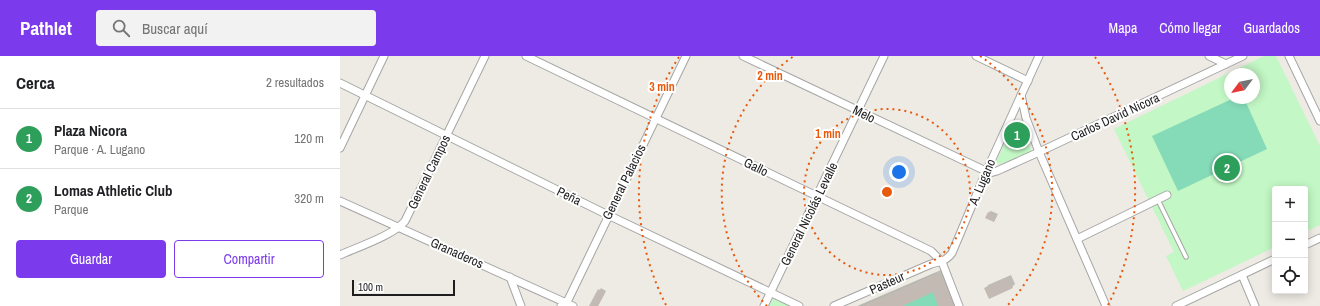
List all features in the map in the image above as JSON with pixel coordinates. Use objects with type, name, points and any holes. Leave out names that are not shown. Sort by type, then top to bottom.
[{"type":"street","points":[[340,148],[384,56]]},
{"type":"street","name":"General Campos","points":[[340,255],[389,234],[405,221],[485,56]]},
{"type":"street","name":"Gallo","points":[[526,56],[931,251],[942,262],[958,306]]},
{"type":"street","name":"General Palacios","points":[[563,304],[686,56]]},
{"type":"street","name":"Melo","points":[[743,56],[986,172]]},
{"type":"street","name":"General Nicolás Levalle","points":[[764,306],[884,56]]},
{"type":"street","points":[[976,56],[1028,81]]},
{"type":"street","name":"A. Lugano","points":[[942,262],[952,253],[986,172],[1039,56]]},
{"type":"street","points":[[1209,56],[1226,64]]},
{"type":"street","name":"Carlos David Nicora","points":[[986,172],[990,173],[997,171],[1243,56]]},
{"type":"street","points":[[1289,56],[1319,116]]},
{"type":"street","name":"Peña","points":[[340,83],[608,215],[799,306]]},
{"type":"street","points":[[1021,95],[1026,118],[1039,152],[1106,306]]},
{"type":"street","points":[[1077,239],[1167,195]]},
{"type":"street","name":"Granaderos","points":[[340,201],[510,277],[563,304],[573,306]]},
{"type":"street","points":[[1308,244],[1320,238]]},
{"type":"street","points":[[1176,306],[1272,260]]},
{"type":"street","name":"Pasteur","points":[[834,306],[931,264],[942,262]]},
{"type":"street","points":[[1242,275],[1255,306]]},
{"type":"street","points":[[510,277],[521,306]]},
{"type":"lane","points":[[1158,200],[1186,257]]},
{"type":"green space","points":[[1264,56],[1276,56],[1320,146],[1320,225],[1308,231],[1308,186],[1272,186],[1272,248],[1183,291],[1166,256],[1174,252],[1114,129],[1224,75],[1224,104],[1260,104],[1260,68],[1239,68]]},
{"type":"green space","points":[[1224,103],[1224,104],[1247,104],[1267,149],[1178,191],[1152,136]]},
{"type":"green space","points":[[1021,120],[1031,150],[1030,152],[998,164],[996,162],[1015,121]]},
{"type":"green space","points":[[936,273],[955,306],[861,306]]},
{"type":"green space","points":[[777,298],[791,306],[769,306],[773,299]]},
{"type":"building","points":[[988,212],[997,216],[994,222],[985,218]]},
{"type":"building","points":[[936,273],[942,275],[955,306],[938,306],[933,292],[903,306],[861,306]]},
{"type":"building","points":[[1008,278],[1013,288],[989,299],[984,288]]},
{"type":"building","points":[[598,289],[605,293],[598,306],[589,306]]},
{"type":"place","name":"Plaza Nicora","points":[[1017,135]]},
{"type":"place","name":"Lomas Athletic Club","points":[[1227,168]]}]
